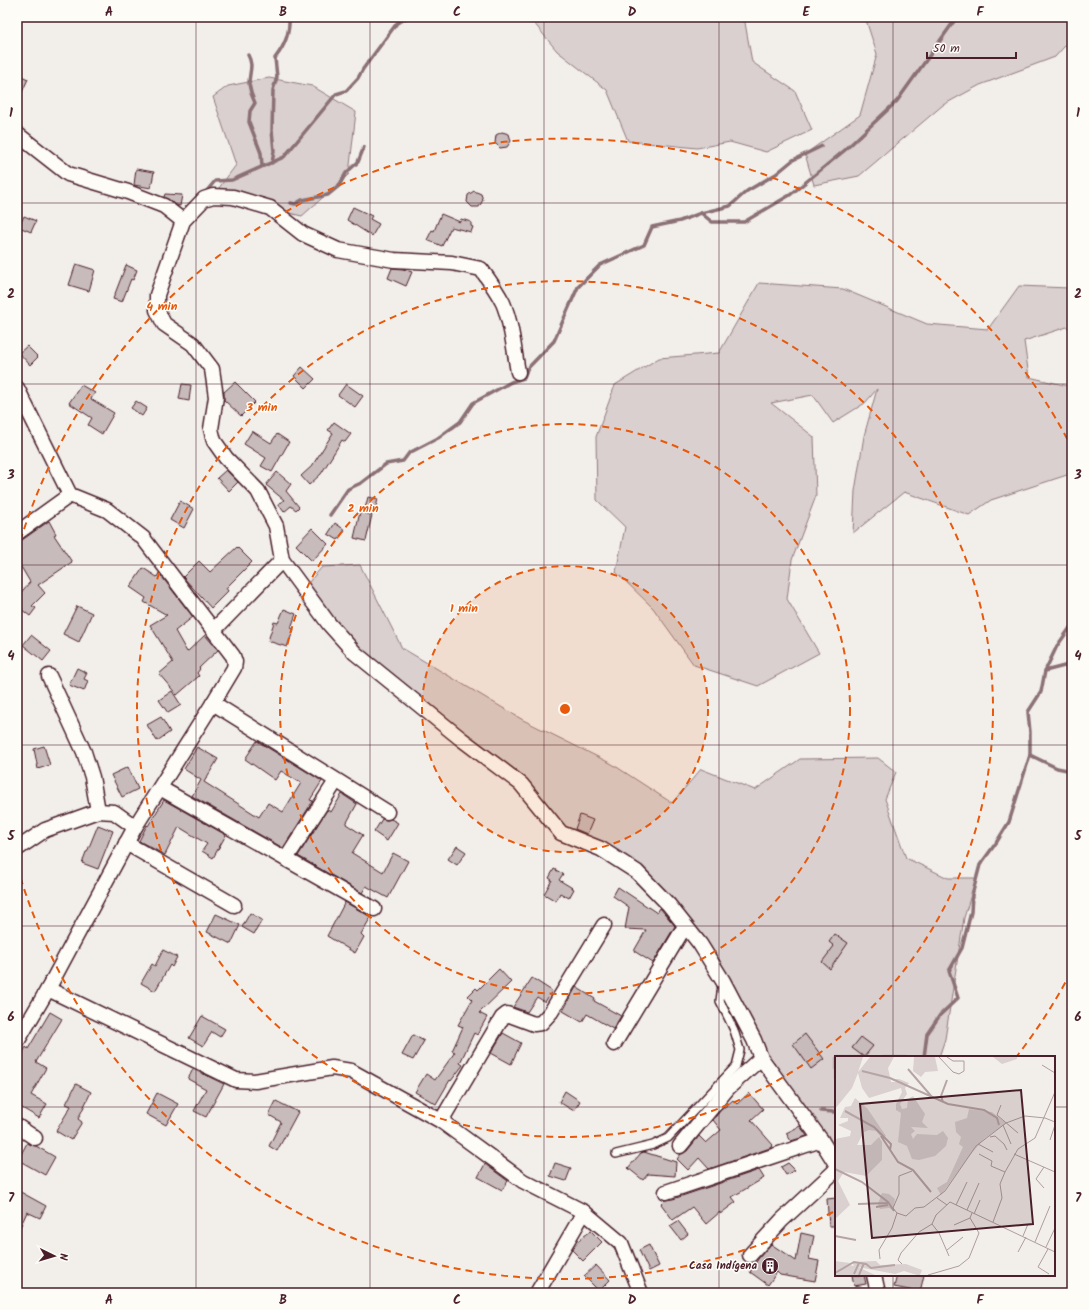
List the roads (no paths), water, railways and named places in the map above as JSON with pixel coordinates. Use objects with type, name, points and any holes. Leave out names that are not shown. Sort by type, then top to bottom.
[{"type":"street","points":[[17,134],[68,174],[128,192],[164,206],[183,221]]},
{"type":"street","points":[[518,372],[510,327],[503,304],[482,269],[452,263],[394,260],[338,250],[303,234],[270,208],[233,197],[213,196],[204,199],[183,221],[157,295],[157,310],[164,324],[193,344],[212,369],[216,397],[211,429],[214,441],[226,458],[258,491],[276,526],[282,560],[329,624],[355,653],[460,738],[521,784],[562,833],[601,849],[637,872],[669,905],[700,944],[723,981],[754,1040],[761,1058],[821,1140],[835,1162]]},
{"type":"street","points":[[17,388],[70,496],[106,510],[143,538],[214,630],[233,656],[235,662],[234,668],[213,703],[135,827],[48,989],[17,1042]]},
{"type":"street","points":[[17,532],[70,496]]},
{"type":"street","points":[[214,630],[282,560]]},
{"type":"street","points":[[49,676],[84,752],[92,777],[98,812]]},
{"type":"street","points":[[213,703],[387,812]]},
{"type":"street","points":[[286,859],[336,781]]},
{"type":"street","points":[[160,788],[374,909]]},
{"type":"street","points":[[17,849],[45,830],[98,812],[114,812],[135,827]]},
{"type":"street","points":[[126,843],[234,905]]},
{"type":"street","points":[[441,1121],[502,1018],[507,1014],[534,1024],[541,1023],[551,1012],[604,925]]},
{"type":"street","points":[[614,1044],[686,926]]},
{"type":"street","points":[[48,989],[236,1080],[254,1081],[332,1068],[351,1071],[441,1121],[523,1181],[584,1212],[621,1242],[641,1293]]},
{"type":"street","points":[[680,1146],[728,1088],[761,1058]]},
{"type":"street","points":[[17,1126],[35,1138]]},
{"type":"street","points":[[666,1192],[821,1140]]},
{"type":"street","points":[[750,1255],[782,1220],[835,1171]]},
{"type":"street","points":[[537,1293],[584,1212]]},
{"type":"street","points":[[874,1276],[878,1293]]},
{"type":"lane","points":[[616,1154],[653,1144],[668,1138],[736,1066],[740,1050],[734,1030],[720,1001],[723,981]]},
{"type":"waterway","points":[[272,163],[274,151],[272,130],[273,90],[277,77],[275,58],[286,39],[289,17]]},
{"type":"waterway","points":[[205,193],[215,181],[232,180],[284,157],[336,94],[346,91],[358,78],[397,23],[408,17]]},
{"type":"waterway","points":[[701,213],[712,222],[744,222],[790,195],[845,150],[897,101],[957,17]]},
{"type":"waterway","points":[[248,55],[251,62],[249,84],[255,103],[250,111],[249,122],[261,153],[262,166]]},
{"type":"waterway","points":[[330,515],[348,489],[361,483],[386,464],[403,461],[409,453],[438,438],[460,422],[473,403],[511,382],[524,378],[527,369],[554,341],[578,287],[600,265],[644,245],[652,227],[680,221],[701,213],[730,206],[747,191],[776,174],[793,160],[822,146]]},
{"type":"waterway","points":[[291,203],[295,204],[302,200],[328,195],[339,186],[346,173],[358,162],[364,147]]},
{"type":"waterway","points":[[924,1056],[927,1034],[940,1015],[958,998],[949,971],[962,948],[971,912],[972,895],[980,865],[1009,822],[1030,755],[1028,712],[1041,692],[1045,671],[1057,646],[1072,625]]},
{"type":"waterway","points":[[1045,671],[1072,664]]},
{"type":"waterway","points":[[1030,755],[1057,768],[1072,771]]},
{"type":"waterway","points":[[821,1111],[835,1111]]},
{"type":"place","name":"Casa Indígena","points":[[770,1266]]}]
